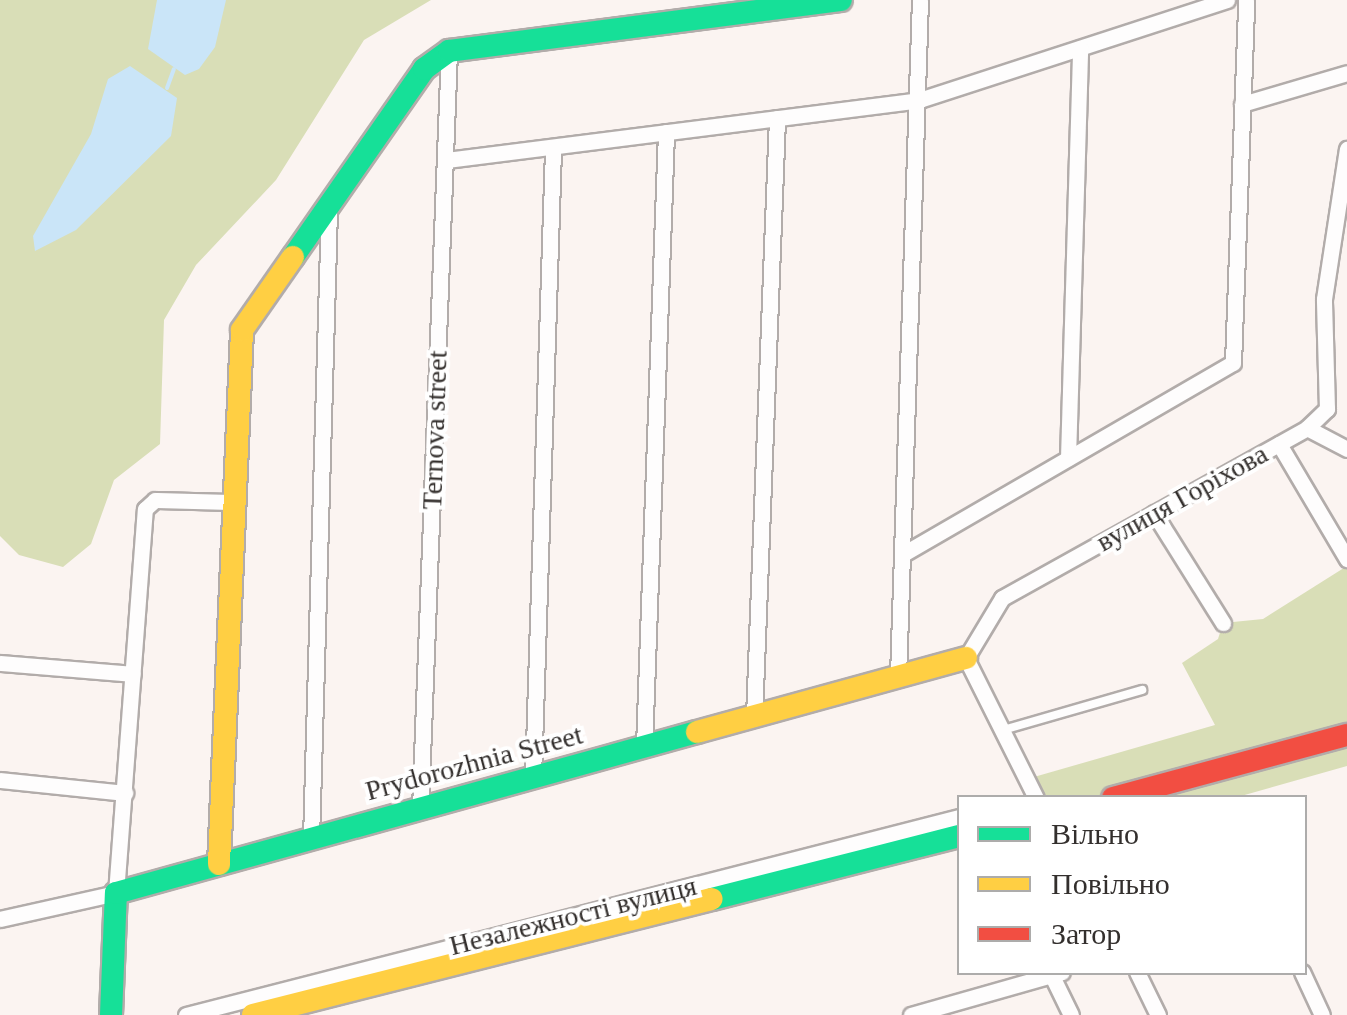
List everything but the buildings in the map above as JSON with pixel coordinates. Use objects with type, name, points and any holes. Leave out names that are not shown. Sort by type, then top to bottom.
[{"type":"street","points":[[219,864],[242,330],[329,212],[431,60],[449,51],[841,0]]},
{"type":"street","points":[[898,677],[920,0]]},
{"type":"street","points":[[902,554],[1232,363],[1246,0]]},
{"type":"street","points":[[446,160],[919,100],[1219,1]]},
{"type":"street","points":[[1068,458],[1080,48]]},
{"type":"street","name":"Ternova street","points":[[420,809],[449,51]]},
{"type":"street","points":[[1242,104],[1347,73]]},
{"type":"street","points":[[754,717],[777,118]]},
{"type":"street","points":[[644,747],[666,132]]},
{"type":"street","points":[[533,778],[553,146]]},
{"type":"street","points":[[1347,149],[1324,299],[1327,409],[1307,428],[1347,448]]},
{"type":"street","points":[[311,839],[329,212]]},
{"type":"street","name":"вулиця Горіхова","points":[[966,658],[1002,598],[1307,428]]},
{"type":"street","points":[[1279,444],[1347,559]]},
{"type":"street","points":[[111,1015],[116,892],[145,508],[156,500],[232,502]]},
{"type":"street","points":[[1154,513],[1223,623]]},
{"type":"street","points":[[966,658],[1035,795]]},
{"type":"street","name":"Prydorozhnia Street","points":[[116,892],[966,658]]},
{"type":"street","points":[[0,663],[133,674]]},
{"type":"street","points":[[1124,795],[1347,735]]},
{"type":"street","points":[[0,780],[125,792]]},
{"type":"street","name":"Незалежності вулиця","points":[[186,1015],[957,818]]},
{"type":"street","points":[[253,1015],[957,837]]},
{"type":"street","points":[[0,919],[116,892]]},
{"type":"street","points":[[911,1015],[948,1010],[1054,975]]},
{"type":"street","points":[[1057,975],[1071,1015]]},
{"type":"street","points":[[1138,975],[1158,1015]]},
{"type":"street","points":[[1303,975],[1322,1015]]},
{"type":"lane","points":[[1004,730],[1142,690]]},
{"type":"green space","points":[[0,0],[431,0],[364,40],[276,180],[196,265],[164,320],[160,444],[114,480],[91,544],[63,567],[19,555],[0,536]]},
{"type":"green space","points":[[1347,566],[1347,766],[1245,795],[1035,795],[1027,779],[1215,725],[1182,663],[1218,639],[1223,623],[1263,619]]},
{"type":"water","points":[[157,0],[226,0],[215,47],[199,69],[185,75],[148,49]]},
{"type":"water","points":[[130,66],[177,98],[171,136],[76,230],[35,251],[33,236],[91,134],[108,79]]},
{"type":"waterway","points":[[167,88],[174,69]]},
{"type":"traffic: fast","points":[[293,257],[424,69],[449,51],[841,0]]},
{"type":"traffic: fast","points":[[111,1015],[116,893],[697,732]]},
{"type":"traffic: fast","points":[[712,899],[957,837]]},
{"type":"traffic: slow","points":[[219,864],[242,330],[293,257]]},
{"type":"traffic: slow","points":[[697,732],[966,658]]},
{"type":"traffic: slow","points":[[253,1015],[712,899]]},
{"type":"traffic: jam","points":[[1124,795],[1347,735]]}]
